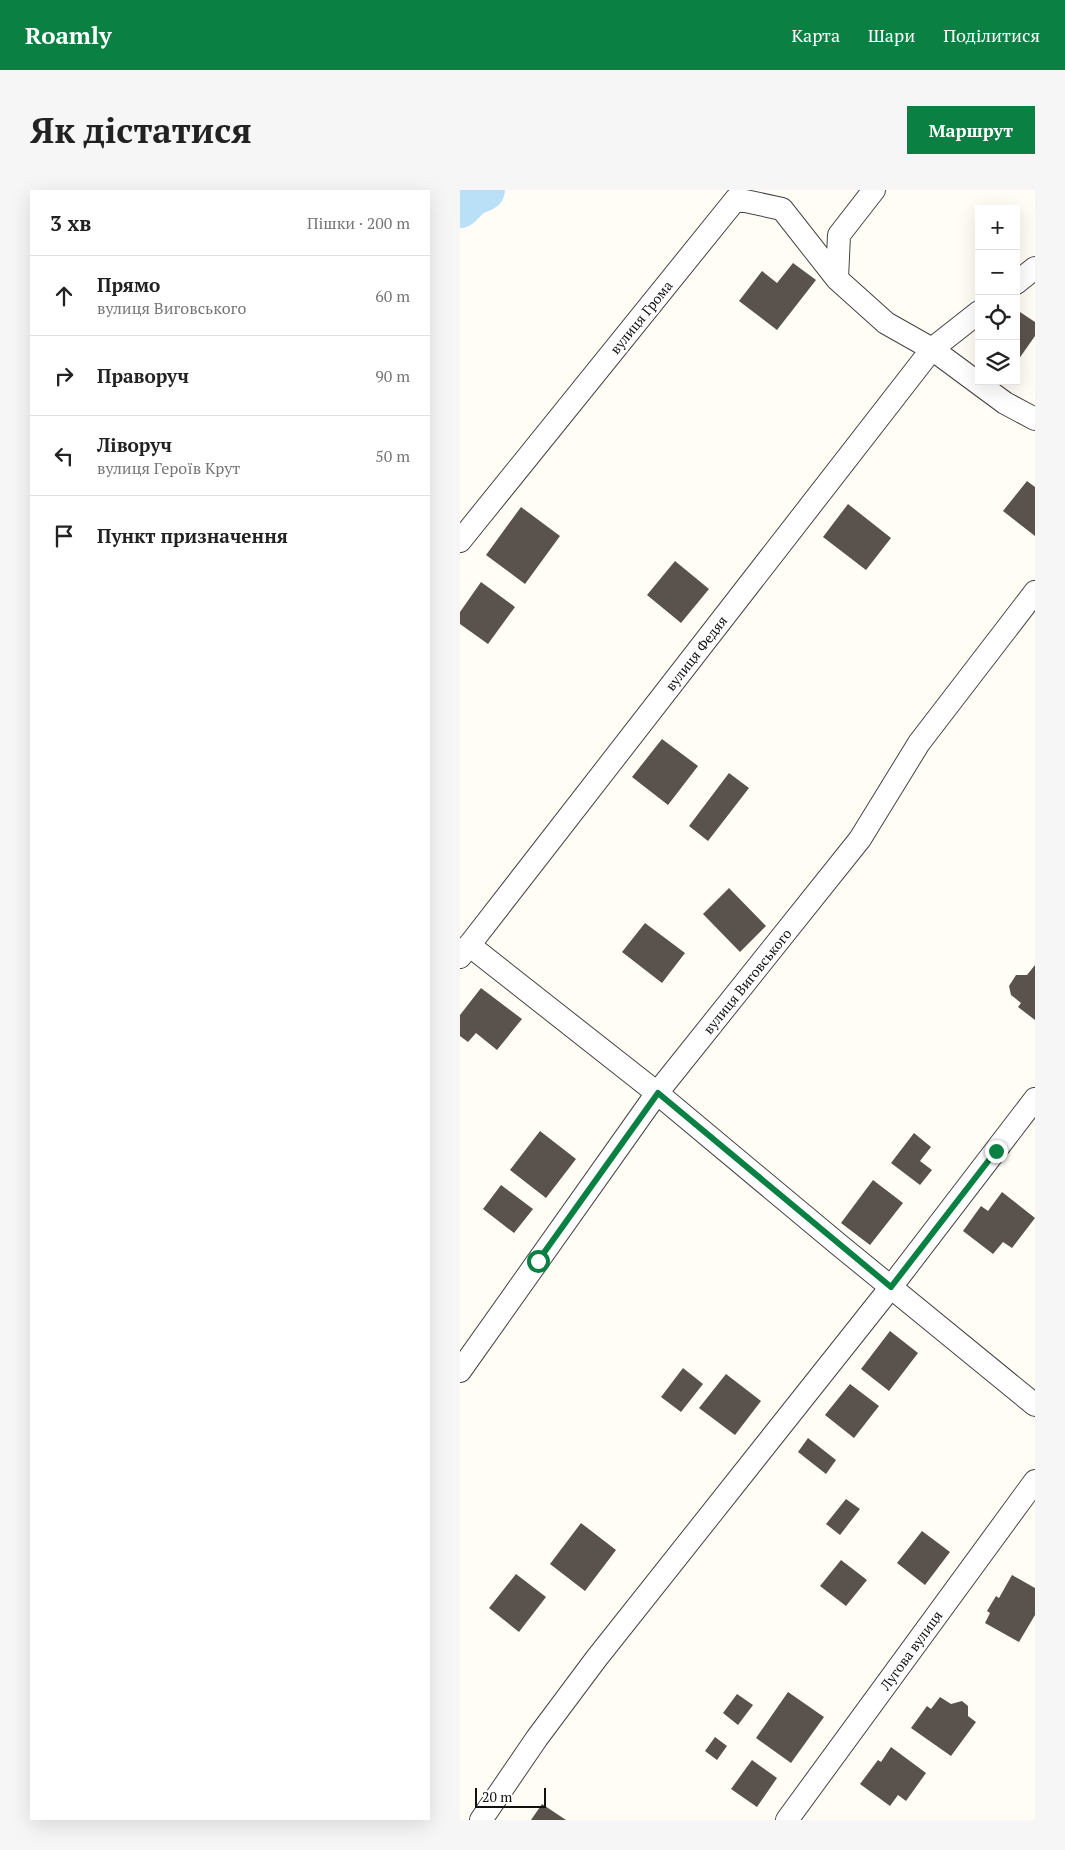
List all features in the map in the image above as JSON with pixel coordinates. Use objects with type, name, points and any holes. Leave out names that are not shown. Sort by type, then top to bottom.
[{"type":"street","points":[[837,279],[839,235],[874,190]]},
{"type":"street","name":"вулиця Грома","points":[[460,541],[735,194],[782,209],[837,279],[886,323],[932,349],[1006,403],[1035,419]]},
{"type":"street","points":[[1020,280],[1035,268]]},
{"type":"street","name":"вулиця Федяя","points":[[464,951],[932,349],[975,315]]},
{"type":"street","name":"вулиця Виговського","points":[[460,1371],[658,1093],[860,840],[919,743],[1035,592]]},
{"type":"street","points":[[464,951],[658,1093],[1035,1404]]},
{"type":"street","points":[[481,1820],[537,1738],[596,1659],[891,1287],[1035,1099]]},
{"type":"street","name":"Лугова вулиця","points":[[787,1820],[1035,1481]]},
{"type":"building","points":[[793,263],[816,280],[777,330],[739,301],[762,271],[777,283]]},
{"type":"building","points":[[1020,312],[1035,322],[1035,336],[1020,357]]},
{"type":"building","points":[[1027,481],[1035,487],[1035,536],[1003,511]]},
{"type":"building","points":[[848,504],[891,538],[866,570],[823,537]]},
{"type":"building","points":[[521,507],[560,536],[525,584],[486,555]]},
{"type":"building","points":[[675,561],[709,589],[681,623],[647,595]]},
{"type":"building","points":[[481,582],[515,607],[488,644],[460,624],[460,612]]},
{"type":"building","points":[[662,739],[698,766],[668,805],[632,777]]},
{"type":"building","points":[[729,773],[749,788],[708,841],[689,826]]},
{"type":"building","points":[[729,888],[766,926],[740,952],[703,914]]},
{"type":"building","points":[[645,923],[685,953],[662,983],[622,952]]},
{"type":"building","points":[[1035,965],[1035,1020],[1018,1007],[1021,1003],[1011,995],[1009,986],[1016,975],[1027,975]]},
{"type":"building","points":[[481,988],[522,1019],[497,1050],[476,1033],[468,1042],[460,1036],[460,1015]]},
{"type":"building","points":[[540,1131],[576,1159],[546,1198],[510,1170]]},
{"type":"building","points":[[914,1133],[931,1147],[920,1161],[932,1170],[920,1185],[891,1163]]},
{"type":"building","points":[[873,1180],[903,1203],[870,1245],[841,1223]]},
{"type":"building","points":[[501,1185],[533,1209],[514,1233],[483,1209]]},
{"type":"building","points":[[1002,1192],[1035,1218],[1012,1248],[1003,1242],[993,1254],[963,1231],[981,1206],[988,1211]]},
{"type":"building","points":[[890,1331],[918,1353],[889,1391],[861,1369]]},
{"type":"building","points":[[683,1368],[703,1384],[681,1412],[661,1397]]},
{"type":"building","points":[[726,1374],[761,1401],[735,1435],[699,1408]]},
{"type":"building","points":[[850,1384],[879,1406],[854,1438],[825,1415]]},
{"type":"building","points":[[808,1438],[836,1460],[826,1474],[798,1452]]},
{"type":"building","points":[[846,1499],[860,1509],[840,1535],[826,1524]]},
{"type":"building","points":[[581,1523],[616,1550],[585,1591],[550,1564]]},
{"type":"building","points":[[922,1531],[950,1552],[925,1585],[897,1563]]},
{"type":"building","points":[[841,1560],[867,1580],[846,1606],[820,1586]]},
{"type":"building","points":[[516,1574],[546,1597],[519,1632],[489,1608]]},
{"type":"building","points":[[1012,1575],[1035,1588],[1035,1615],[1019,1642],[985,1623],[990,1613],[987,1611],[996,1596],[999,1598]]},
{"type":"building","points":[[788,1692],[824,1717],[791,1763],[756,1738]]},
{"type":"building","points":[[737,1694],[753,1705],[738,1725],[723,1713]]},
{"type":"building","points":[[940,1697],[951,1704],[962,1701],[968,1706],[968,1716],[976,1722],[951,1756],[911,1728],[927,1706],[931,1709]]},
{"type":"building","points":[[715,1737],[727,1746],[717,1760],[705,1751]]},
{"type":"building","points":[[891,1747],[926,1773],[906,1801],[898,1795],[890,1806],[860,1784],[878,1760],[881,1762]]},
{"type":"building","points":[[752,1760],[777,1778],[757,1807],[731,1789]]},
{"type":"building","points":[[542,1804],[566,1820],[531,1820]]},
{"type":"waterway","points":[[460,207],[472,195],[484,190]]},
{"type":"route","points":[[538,1261],[658,1093],[891,1287],[996,1151]]}]
